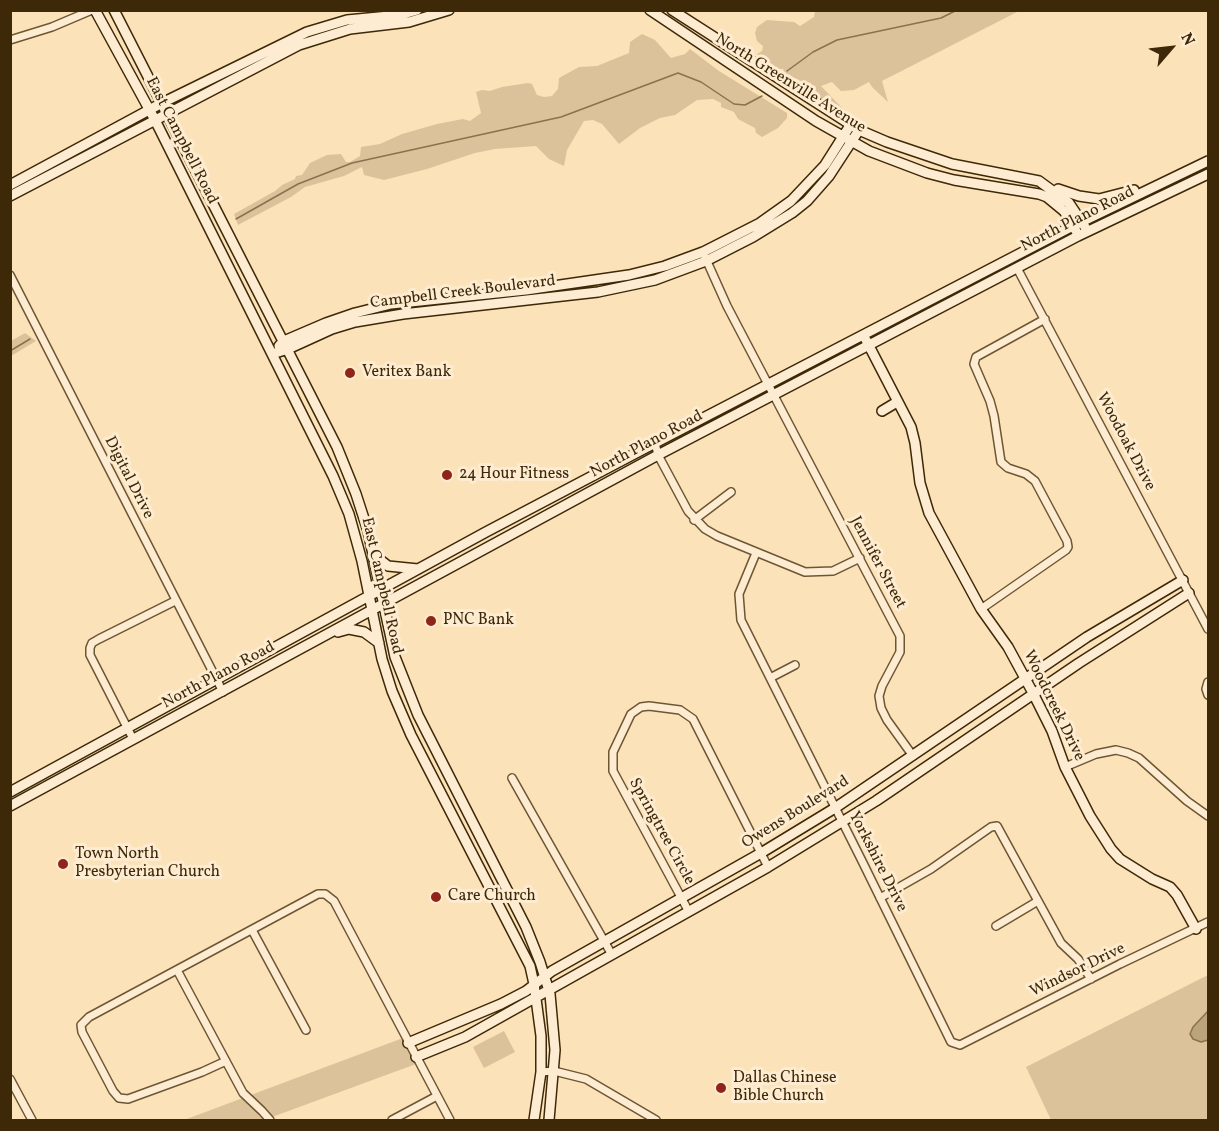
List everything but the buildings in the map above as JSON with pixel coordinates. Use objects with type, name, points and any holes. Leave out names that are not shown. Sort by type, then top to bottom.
[{"type":"main road","name":"East Campbell Road","points":[[93,10],[155,120],[333,476],[349,514],[362,561],[368,597],[392,691],[419,751],[530,966],[541,1036],[541,1072],[534,1120]]},
{"type":"main road","name":"East Campbell Road","points":[[114,10],[337,447],[363,513],[385,603],[395,657],[432,744],[526,927],[549,990],[555,1043],[549,1120]]},
{"type":"main road","points":[[10,185],[162,103],[307,32],[347,20],[400,15],[417,10]]},
{"type":"main road","points":[[10,196],[268,60],[314,39],[350,29],[409,22],[449,10]]},
{"type":"main road","name":"North Greenville Avenue","points":[[650,10],[816,121],[869,151],[927,173],[988,187],[1039,194],[1056,203],[1078,223]]},
{"type":"main road","name":"North Greenville Avenue","points":[[672,10],[855,127],[897,146],[952,164],[1040,181],[1063,197],[1078,223]]},
{"type":"main road","name":"Campbell Creek Boulevard","points":[[272,354],[286,345],[355,313],[384,306],[430,299],[598,292],[630,280],[655,280],[704,256],[753,237],[787,210],[807,201],[824,182],[855,127]]},
{"type":"main road","points":[[63,157],[71,164]]},
{"type":"main road","name":"North Plano Road","points":[[10,792],[217,681],[486,532],[768,383],[1078,223],[1209,161]]},
{"type":"main road","name":"North Plano Road","points":[[10,806],[658,455],[1082,234],[1209,174]]},
{"type":"main road","points":[[1040,181],[1070,194],[1099,199],[1165,180]]},
{"type":"main road","points":[[1078,223],[1082,234]]},
{"type":"main road","points":[[1004,261],[1014,263],[1017,268]]},
{"type":"main road","name":"Campbell Creek Boulevard","points":[[286,345],[332,329],[386,316],[494,298]]},
{"type":"main road","points":[[384,306],[386,316]]},
{"type":"main road","name":"Woodcreek Drive","points":[[862,336],[869,345],[913,434],[924,501],[981,609],[1026,678],[1052,731],[1065,767],[1090,816],[1120,859],[1170,887],[1196,929]]},
{"type":"main road","points":[[882,411],[897,402]]},
{"type":"main road","points":[[486,532],[489,545]]},
{"type":"main road","points":[[374,555],[388,566],[421,569]]},
{"type":"main road","name":"Owens Boulevard","points":[[408,1043],[489,1010],[761,853],[835,808],[1087,637],[1183,580]]},
{"type":"main road","name":"Owens Boulevard","points":[[416,1057],[456,1042],[768,867],[842,822],[1033,693],[1189,592]]},
{"type":"main road","points":[[327,635],[350,629],[357,630],[364,632],[379,643]]},
{"type":"main road","points":[[419,751],[432,744]]},
{"type":"main road","points":[[62,764],[69,775]]},
{"type":"main road","points":[[460,831],[473,824]]},
{"type":"street","points":[[10,40],[52,27],[93,10]]},
{"type":"street","name":"Jennifer Street","points":[[704,256],[727,306],[900,636],[900,652],[879,696],[881,708],[887,720],[913,756]]},
{"type":"street","name":"Woodoak Drive","points":[[1017,268],[1209,629]]},
{"type":"street","name":"Digital Drive","points":[[10,275],[223,692]]},
{"type":"street","points":[[981,609],[1068,547],[1035,481],[1026,474],[1008,468],[1001,462],[990,401],[974,364],[976,357],[1045,320]]},
{"type":"street","points":[[656,442],[658,455],[694,520],[717,536],[805,572],[833,571],[860,558]]},
{"type":"street","points":[[694,520],[731,492]]},
{"type":"street","name":"Yorkshire Drive","points":[[756,553],[741,584],[738,600],[741,620],[951,1042],[960,1045]]},
{"type":"street","points":[[133,739],[90,655],[90,648],[99,639],[175,601]]},
{"type":"street","points":[[770,678],[795,665]]},
{"type":"street","points":[[1209,682],[1206,689],[1209,695]]},
{"type":"street","name":"Springtree Circle","points":[[689,912],[613,771],[614,752],[631,714],[641,707],[680,710],[693,719],[768,867]]},
{"type":"street","points":[[1065,767],[1096,754],[1116,750],[1128,753],[1139,758],[1187,801],[1209,816]]},
{"type":"street","points":[[512,778],[612,955]]},
{"type":"street","points":[[880,898],[924,873],[991,827],[997,826],[1062,943],[1078,959],[1091,979]]},
{"type":"street","points":[[226,1060],[202,1072],[128,1099],[119,1098],[113,1091],[82,1032],[81,1025],[88,1017],[318,894],[330,897],[450,1120]]},
{"type":"street","points":[[996,926],[1038,901]]},
{"type":"street","name":"Windsor Drive","points":[[960,1045],[1209,922]]},
{"type":"street","points":[[252,930],[306,1030]]},
{"type":"street","points":[[177,970],[248,1099],[270,1120]]},
{"type":"street","points":[[541,1072],[554,1071],[586,1079],[656,1120]]},
{"type":"street","points":[[10,1079],[32,1120]]},
{"type":"street","points":[[392,1120],[437,1096]]},
{"type":"shaded area","points":[[815,11],[1019,11],[882,81],[888,102],[869,82],[854,90],[841,91],[832,82],[821,86],[845,111],[821,99],[807,84],[795,78],[787,79],[783,69],[772,69],[757,54],[762,51],[763,46],[757,41],[755,33],[757,27],[767,20],[794,22],[800,26],[814,17]]},
{"type":"shaded area","points":[[642,34],[655,40],[671,58],[685,54],[690,49],[719,71],[787,113],[787,118],[778,128],[762,137],[756,133],[755,128],[738,119],[734,112],[721,107],[721,103],[713,99],[697,100],[675,115],[660,118],[640,128],[619,144],[602,124],[593,120],[584,121],[567,150],[564,166],[549,159],[536,146],[475,153],[384,180],[364,175],[362,167],[344,176],[305,187],[238,225],[234,214],[295,179],[296,176],[302,175],[310,163],[327,155],[341,154],[346,162],[350,162],[360,156],[361,147],[380,144],[402,134],[437,124],[463,119],[470,121],[481,113],[476,92],[482,90],[490,91],[528,83],[532,84],[537,95],[552,96],[558,89],[559,78],[579,67],[597,66],[629,53],[630,42]]},
{"type":"shaded area","points":[[25,333],[36,341],[11,356],[11,341]]},
{"type":"shaded area","points":[[1208,975],[1208,1120],[1051,1120],[1026,1067]]},
{"type":"shaded area","points":[[1208,1011],[1208,1040],[1201,1042],[1193,1039],[1190,1034],[1193,1027]]},
{"type":"shaded area","points":[[504,1031],[515,1052],[484,1068],[473,1047]]},
{"type":"shaded area","points":[[403,1038],[416,1064],[264,1120],[184,1120]]},
{"type":"waterway","points":[[787,71],[813,52],[837,40],[941,18],[957,10]]},
{"type":"waterway","points":[[236,219],[298,184],[352,163],[561,117],[678,73],[701,82],[734,104],[745,105],[762,96]]},
{"type":"waterway","points":[[10,351],[30,339]]},
{"type":"place","name":"Veritex Bank","points":[[350,373]]},
{"type":"place","name":"24 Hour Fitness","points":[[447,475]]},
{"type":"place","name":"PNC Bank","points":[[431,621]]},
{"type":"place","name":"Town North Presbyterian Church","points":[[63,864]]},
{"type":"place","name":"Care Church","points":[[436,897]]},
{"type":"place","name":"Dallas Chinese Bible Church","points":[[721,1088]]}]
